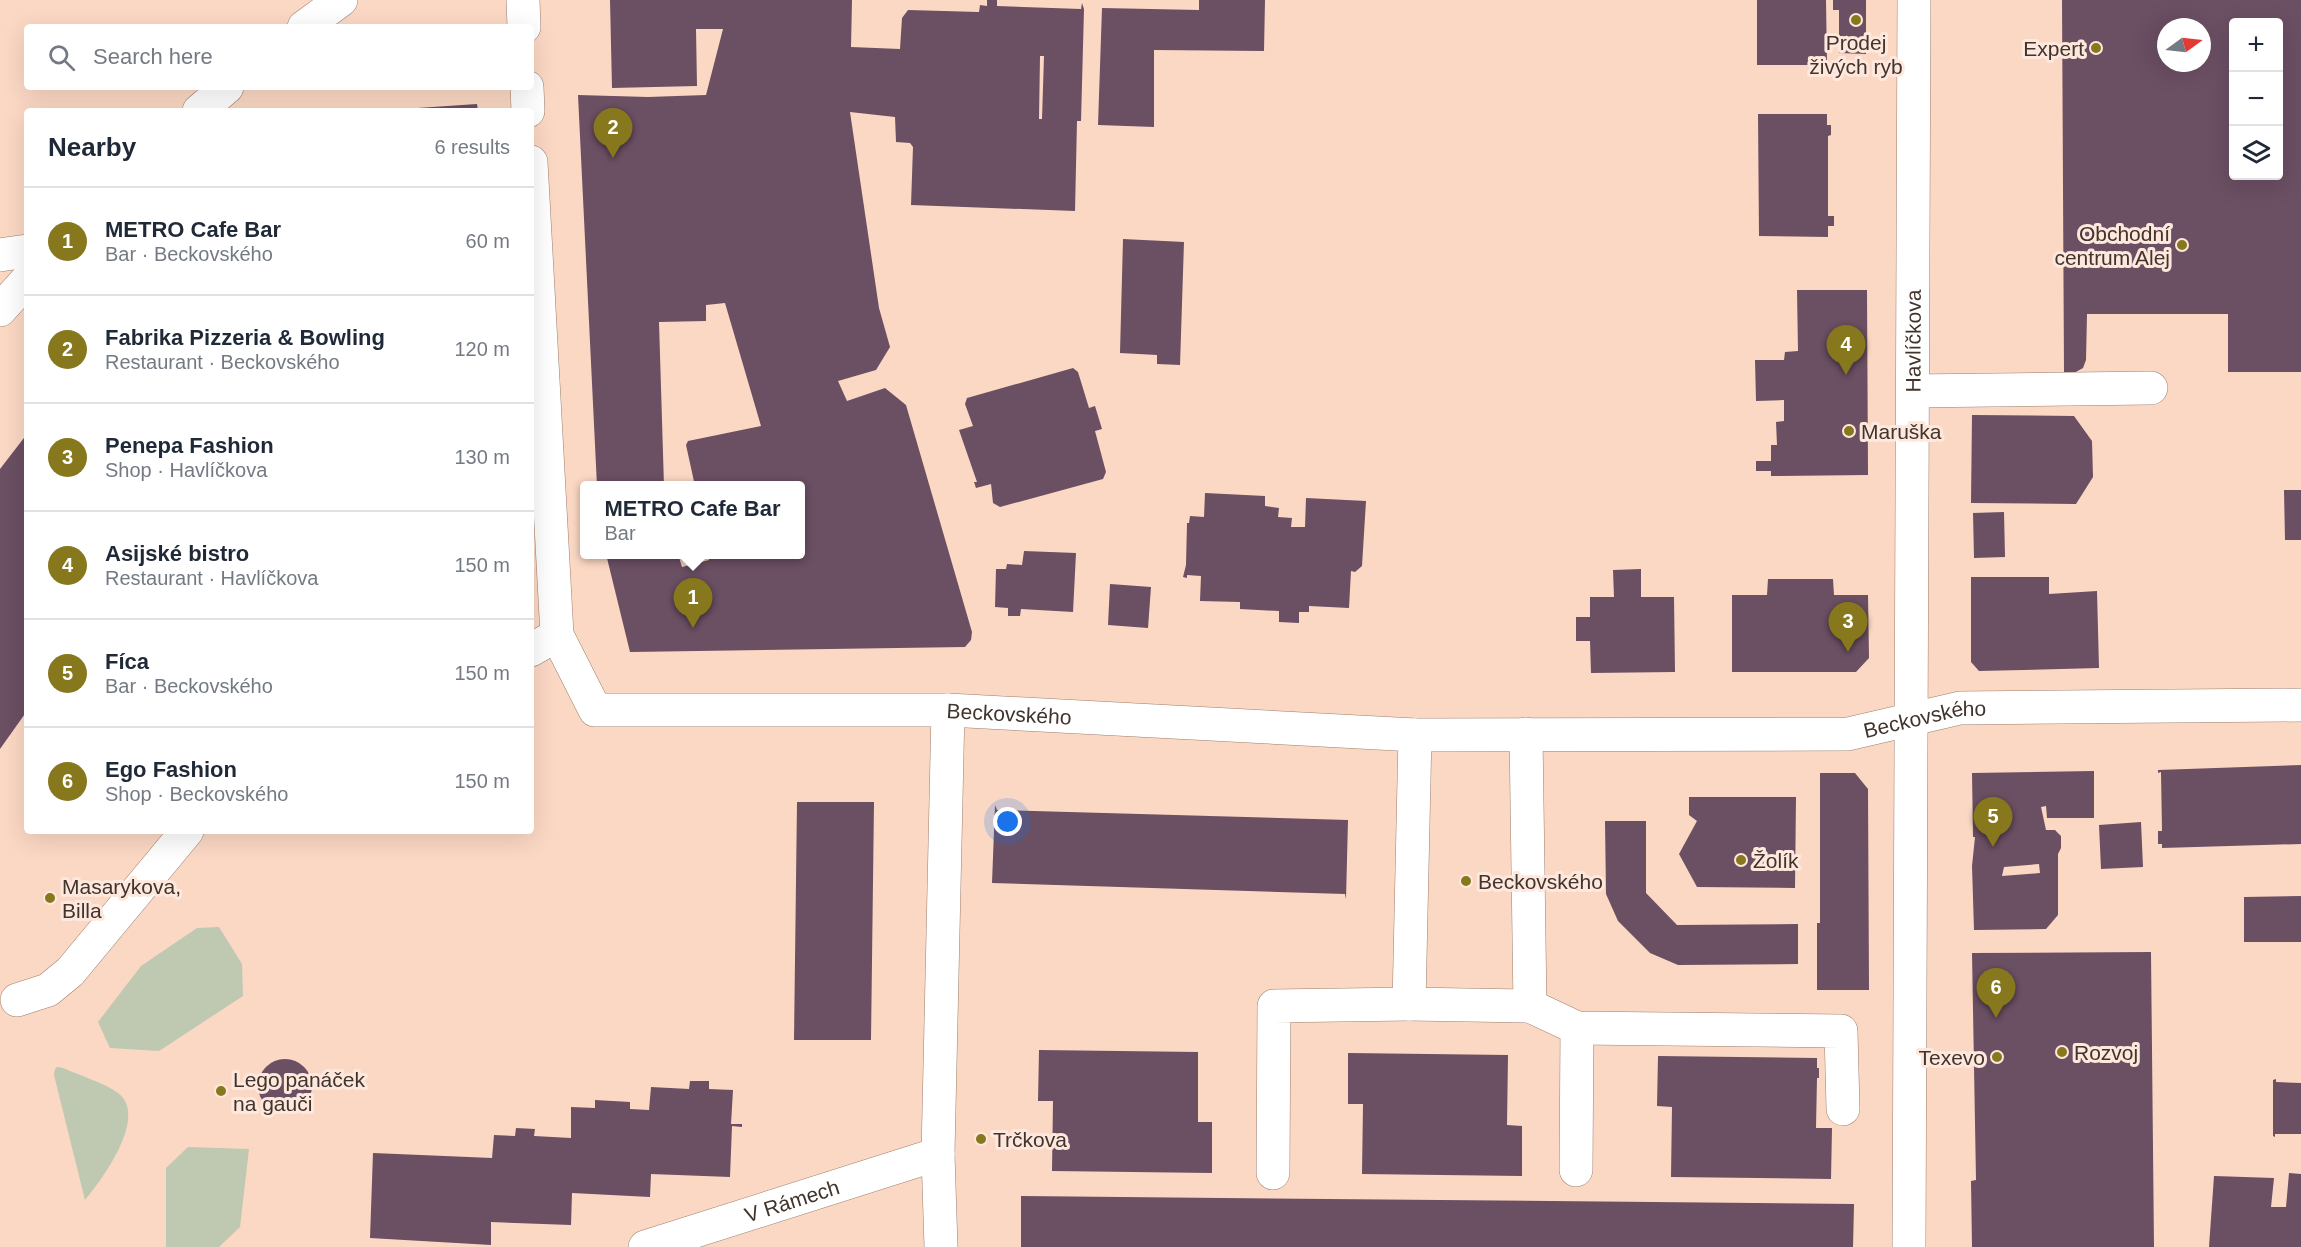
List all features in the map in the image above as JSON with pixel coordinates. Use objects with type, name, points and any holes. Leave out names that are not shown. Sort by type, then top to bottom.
[{"type":"street","points":[[308,24],[341,0]]},
{"type":"street","points":[[523,0],[524,24]]},
{"type":"street","name":"Havlíčkova","points":[[1909,1247],[1914,0]]},
{"type":"street","points":[[202,108],[223,90]]},
{"type":"street","points":[[527,90],[528,108]]},
{"type":"street","points":[[0,255],[24,251]]},
{"type":"street","name":"Beckovského","points":[[534,273],[544,642],[595,710],[948,710],[1415,735],[1848,734],[1960,708],[2301,705]]},
{"type":"street","points":[[0,310],[24,283]]},
{"type":"street","points":[[1913,391],[2151,388]]},
{"type":"street","points":[[941,1247],[938,1154],[948,710]]},
{"type":"street","points":[[1526,734],[1530,1006]]},
{"type":"street","points":[[1409,1005],[1415,735]]},
{"type":"street","points":[[17,1000],[48,990],[70,972],[185,834]]},
{"type":"street","points":[[1273,1173],[1274,1006],[1530,1006],[1577,1028],[1841,1031],[1843,1109]]},
{"type":"street","points":[[1576,1170],[1577,1028]]},
{"type":"street","name":"V Rámech","points":[[645,1247],[938,1154]]},
{"type":"green space","points":[[219,927],[242,964],[243,996],[159,1051],[110,1048],[98,1022],[141,966],[197,928]]},
{"type":"green space","points":[[57,1067],[106,1086],[118,1093],[126,1103],[128,1117],[126,1132],[120,1148],[102,1178],[85,1200],[54,1075]]},
{"type":"green space","points":[[188,1147],[249,1149],[240,1227],[219,1247],[166,1247],[166,1168]]},
{"type":"building","points":[[610,0],[852,0],[851,47],[900,49],[902,18],[908,10],[979,12],[980,5],[987,6],[987,0],[997,0],[997,6],[1081,9],[1082,3],[1084,9],[1081,121],[1077,121],[1075,211],[911,205],[913,147],[910,143],[896,142],[895,117],[850,112],[879,308],[890,347],[876,370],[838,381],[847,401],[885,388],[906,405],[972,632],[971,640],[965,647],[630,652],[607,559],[680,559],[682,567],[709,559],[805,559],[805,481],[694,481],[686,445],[688,441],[761,426],[725,303],[706,305],[706,321],[659,322],[664,481],[597,481],[578,95],[648,97],[706,95],[723,29],[696,29],[697,86],[612,88]],"holes":[[[1040,56],[1044,56],[1042,119],[1039,119]]]},
{"type":"building","points":[[1199,0],[1265,0],[1264,51],[1154,50],[1154,127],[1098,125],[1102,8],[1199,10]]},
{"type":"building","points":[[1757,0],[1826,0],[1827,65],[1757,65]]},
{"type":"building","points":[[1833,0],[1866,0],[1866,54],[1839,53],[1839,10],[1833,10]]},
{"type":"building","name":"Obchodní centrum Alej","points":[[2062,0],[2301,0],[2301,372],[2228,372],[2228,314],[2087,314],[2086,360],[2083,368],[2074,373],[2064,373]]},
{"type":"building","points":[[477,104],[478,108],[418,108]]},
{"type":"building","points":[[1758,114],[1827,114],[1827,125],[1831,125],[1831,135],[1828,136],[1828,216],[1834,216],[1834,226],[1828,226],[1828,237],[1759,236]]},
{"type":"building","points":[[1123,239],[1184,242],[1180,365],[1157,364],[1157,355],[1120,353]]},
{"type":"building","points":[[1797,290],[1867,290],[1868,475],[1771,476],[1771,471],[1756,471],[1756,461],[1771,461],[1771,445],[1777,445],[1776,422],[1784,421],[1784,400],[1756,401],[1755,360],[1784,360],[1785,352],[1798,351]]},
{"type":"building","points":[[1073,368],[1078,372],[1089,408],[1095,406],[1102,429],[1095,431],[1106,472],[1103,479],[1000,507],[993,503],[991,484],[976,488],[974,482],[977,482],[959,430],[973,426],[965,404],[967,398]]},
{"type":"building","points":[[1972,415],[2074,416],[2092,441],[2093,477],[2076,504],[1971,503]]},
{"type":"building","points":[[24,438],[24,715],[0,749],[0,469]]},
{"type":"building","points":[[2284,490],[2301,490],[2301,540],[2285,540]]},
{"type":"building","points":[[1205,493],[1265,496],[1265,506],[1279,508],[1278,517],[1292,518],[1291,527],[1305,527],[1306,498],[1366,501],[1362,566],[1355,572],[1351,571],[1349,608],[1309,606],[1309,612],[1299,612],[1299,623],[1279,622],[1279,611],[1240,609],[1240,602],[1200,601],[1201,576],[1183,577],[1186,565],[1187,523],[1189,523],[1190,516],[1204,517]]},
{"type":"building","points":[[2004,512],[2005,557],[1974,558],[1973,513]]},
{"type":"building","points":[[1024,551],[1076,553],[1073,612],[1021,609],[1020,616],[1008,616],[1008,608],[995,607],[996,569],[1006,569],[1007,564],[1022,565]]},
{"type":"building","points":[[1641,569],[1641,597],[1674,597],[1675,672],[1591,673],[1590,641],[1576,641],[1576,617],[1590,617],[1590,597],[1614,597],[1613,570]]},
{"type":"building","points":[[1971,577],[2049,577],[2049,594],[2097,591],[2099,668],[1979,671],[1971,662]]},
{"type":"building","points":[[1768,579],[1833,579],[1834,595],[1868,595],[1869,658],[1856,672],[1732,672],[1732,595],[1767,595]]},
{"type":"building","points":[[1110,584],[1151,587],[1148,628],[1108,625]]},
{"type":"building","points":[[2301,765],[2301,844],[2162,848],[2162,844],[2158,844],[2158,831],[2162,831],[2161,772],[2158,773],[2158,770]]},
{"type":"building","points":[[2094,771],[2094,818],[2047,818],[2046,806],[2041,807],[2046,830],[2055,830],[2061,836],[2061,848],[2058,854],[2058,915],[2046,929],[1974,930],[1972,866],[1975,837],[1973,837],[1972,773]],"holes":[[[2039,864],[2040,873],[2002,876],[2004,867]]]},
{"type":"building","points":[[1820,773],[1855,773],[1868,789],[1869,990],[1817,990],[1817,923],[1820,923]]},
{"type":"building","points":[[1689,797],[1796,797],[1795,888],[1697,887],[1679,854],[1697,821],[1689,815]]},
{"type":"building","points":[[797,802],[874,802],[871,1040],[794,1040]]},
{"type":"building","points":[[995,805],[997,810],[1348,820],[1346,899],[1345,894],[992,883]]},
{"type":"building","points":[[1605,821],[1646,821],[1646,893],[1677,925],[1798,924],[1798,964],[1678,965],[1650,953],[1618,921],[1606,894]]},
{"type":"building","points":[[2141,822],[2143,867],[2101,869],[2099,825]]},
{"type":"building","points":[[2301,896],[2301,942],[2244,942],[2244,897]]},
{"type":"building","points":[[2151,952],[2154,1247],[1972,1247],[1971,1181],[1976,1180],[1972,953]]},
{"type":"building","points":[[1039,1050],[1198,1052],[1198,1122],[1212,1122],[1212,1173],[1052,1171],[1053,1101],[1038,1101]]},
{"type":"building","points":[[1348,1053],[1508,1055],[1507,1125],[1522,1126],[1522,1176],[1362,1174],[1363,1104],[1348,1104]]},
{"type":"building","points":[[1658,1056],[1817,1058],[1819,1078],[1817,1078],[1816,1128],[1832,1128],[1831,1179],[1671,1177],[1672,1107],[1657,1106]]},
{"type":"building","points":[[280,1059],[290,1059],[300,1063],[308,1071],[312,1086],[308,1101],[300,1109],[290,1113],[280,1113],[270,1109],[262,1101],[258,1091],[258,1081],[262,1071],[270,1063]]},
{"type":"building","points":[[2276,1079],[2276,1082],[2301,1083],[2301,1134],[2275,1134],[2275,1137],[2273,1136],[2273,1080]]},
{"type":"building","points":[[690,1081],[709,1081],[709,1089],[733,1090],[731,1124],[742,1124],[742,1127],[732,1126],[730,1177],[651,1174],[650,1197],[572,1193],[571,1225],[491,1222],[491,1245],[370,1238],[373,1153],[492,1158],[494,1135],[515,1136],[516,1128],[535,1129],[534,1136],[571,1138],[571,1107],[595,1108],[595,1100],[630,1102],[630,1109],[649,1110],[651,1087],[689,1089]]},
{"type":"building","points":[[2289,1173],[2301,1174],[2301,1247],[2209,1247],[2214,1176],[2274,1178],[2271,1207],[2286,1207]]},
{"type":"building","points":[[1021,1196],[1854,1204],[1853,1247],[1021,1247]]},
{"type":"place","name":"Prodej živých ryb","points":[[1856,20]]},
{"type":"place","name":"Expert","points":[[2096,48]]},
{"type":"place","name":"Fabrika Pizzeria & Bowling","points":[[613,158]]},
{"type":"place","name":"Obchodní centrum Alej","points":[[2182,245]]},
{"type":"place","name":"Asijské bistro","points":[[1846,375]]},
{"type":"place","name":"Maruška","points":[[1849,431]]},
{"type":"place","name":"METRO Cafe Bar","points":[[693,628]]},
{"type":"place","name":"Penepa Fashion","points":[[1848,652]]},
{"type":"place","name":"Fíca","points":[[1993,847]]},
{"type":"place","name":"Žolík","points":[[1741,860]]},
{"type":"place","name":"Beckovského","points":[[1466,881]]},
{"type":"place","name":"Masarykova, Billa","points":[[50,898]]},
{"type":"place","name":"Ego Fashion","points":[[1996,1018]]},
{"type":"place","name":"Rozvoj","points":[[2062,1052]]},
{"type":"place","name":"Texevo","points":[[1997,1057]]},
{"type":"place","name":"Lego panáček na gauči","points":[[221,1091]]},
{"type":"place","name":"Trčkova","points":[[981,1139]]}]
